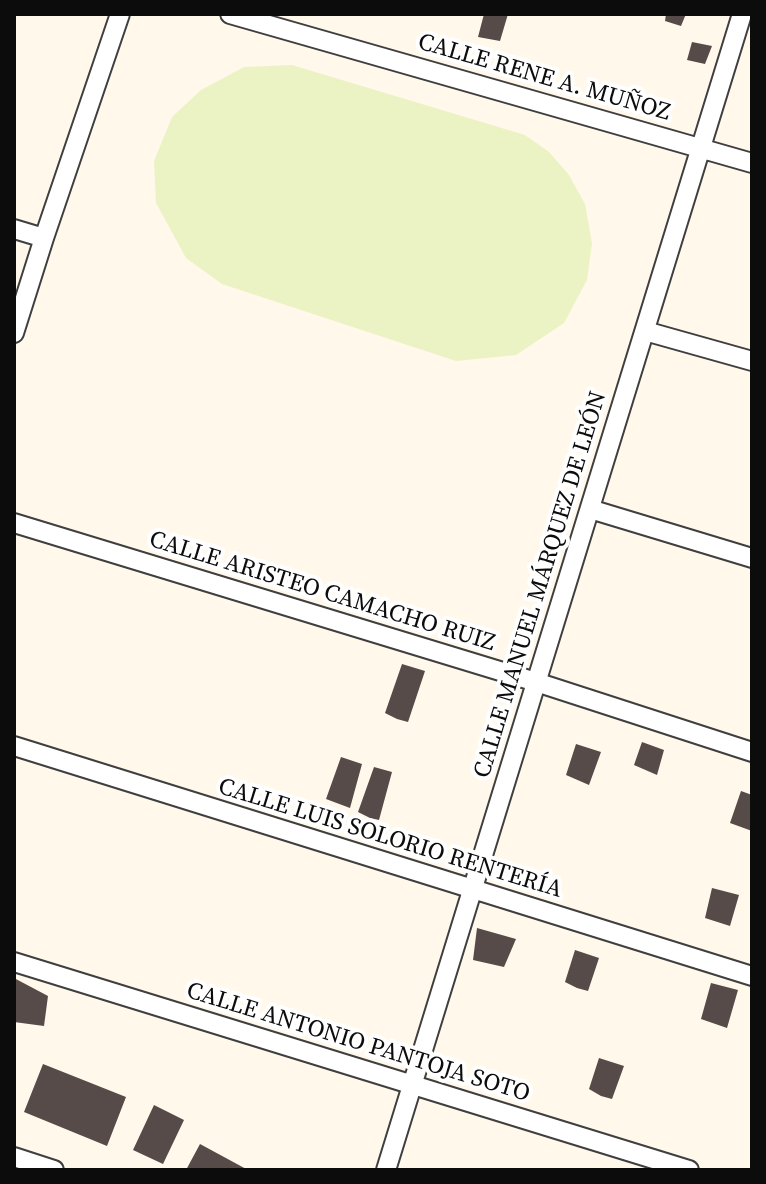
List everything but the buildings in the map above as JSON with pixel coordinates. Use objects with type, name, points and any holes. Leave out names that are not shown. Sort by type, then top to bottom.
[{"type":"street","points":[[14,333],[120,14]]},
{"type":"street","name":"CALLE RENE A. MUÑOZ","points":[[230,14],[752,163]]},
{"type":"street","name":"CALLE MANUEL MÁRQUEZ DE LEÓN","points":[[386,1170],[742,14]]},
{"type":"street","points":[[14,229],[44,238]]},
{"type":"street","points":[[645,331],[752,361]]},
{"type":"street","points":[[590,509],[752,558]]},
{"type":"street","name":"CALLE ARISTEO CAMACHO RUIZ","points":[[14,523],[536,682],[752,752]]},
{"type":"street","name":"CALLE LUIS SOLORIO RENTERÍA","points":[[14,746],[752,976]]},
{"type":"street","name":"CALLE ANTONIO PANTOJA SOTO","points":[[14,962],[689,1170]]},
{"type":"street","points":[[14,1157],[54,1170]]},
{"type":"green space","points":[[292,65],[525,135],[549,152],[569,175],[585,204],[592,243],[587,280],[564,323],[516,355],[456,361],[222,284],[186,258],[156,203],[154,161],[172,117],[201,90],[244,67]]}]
